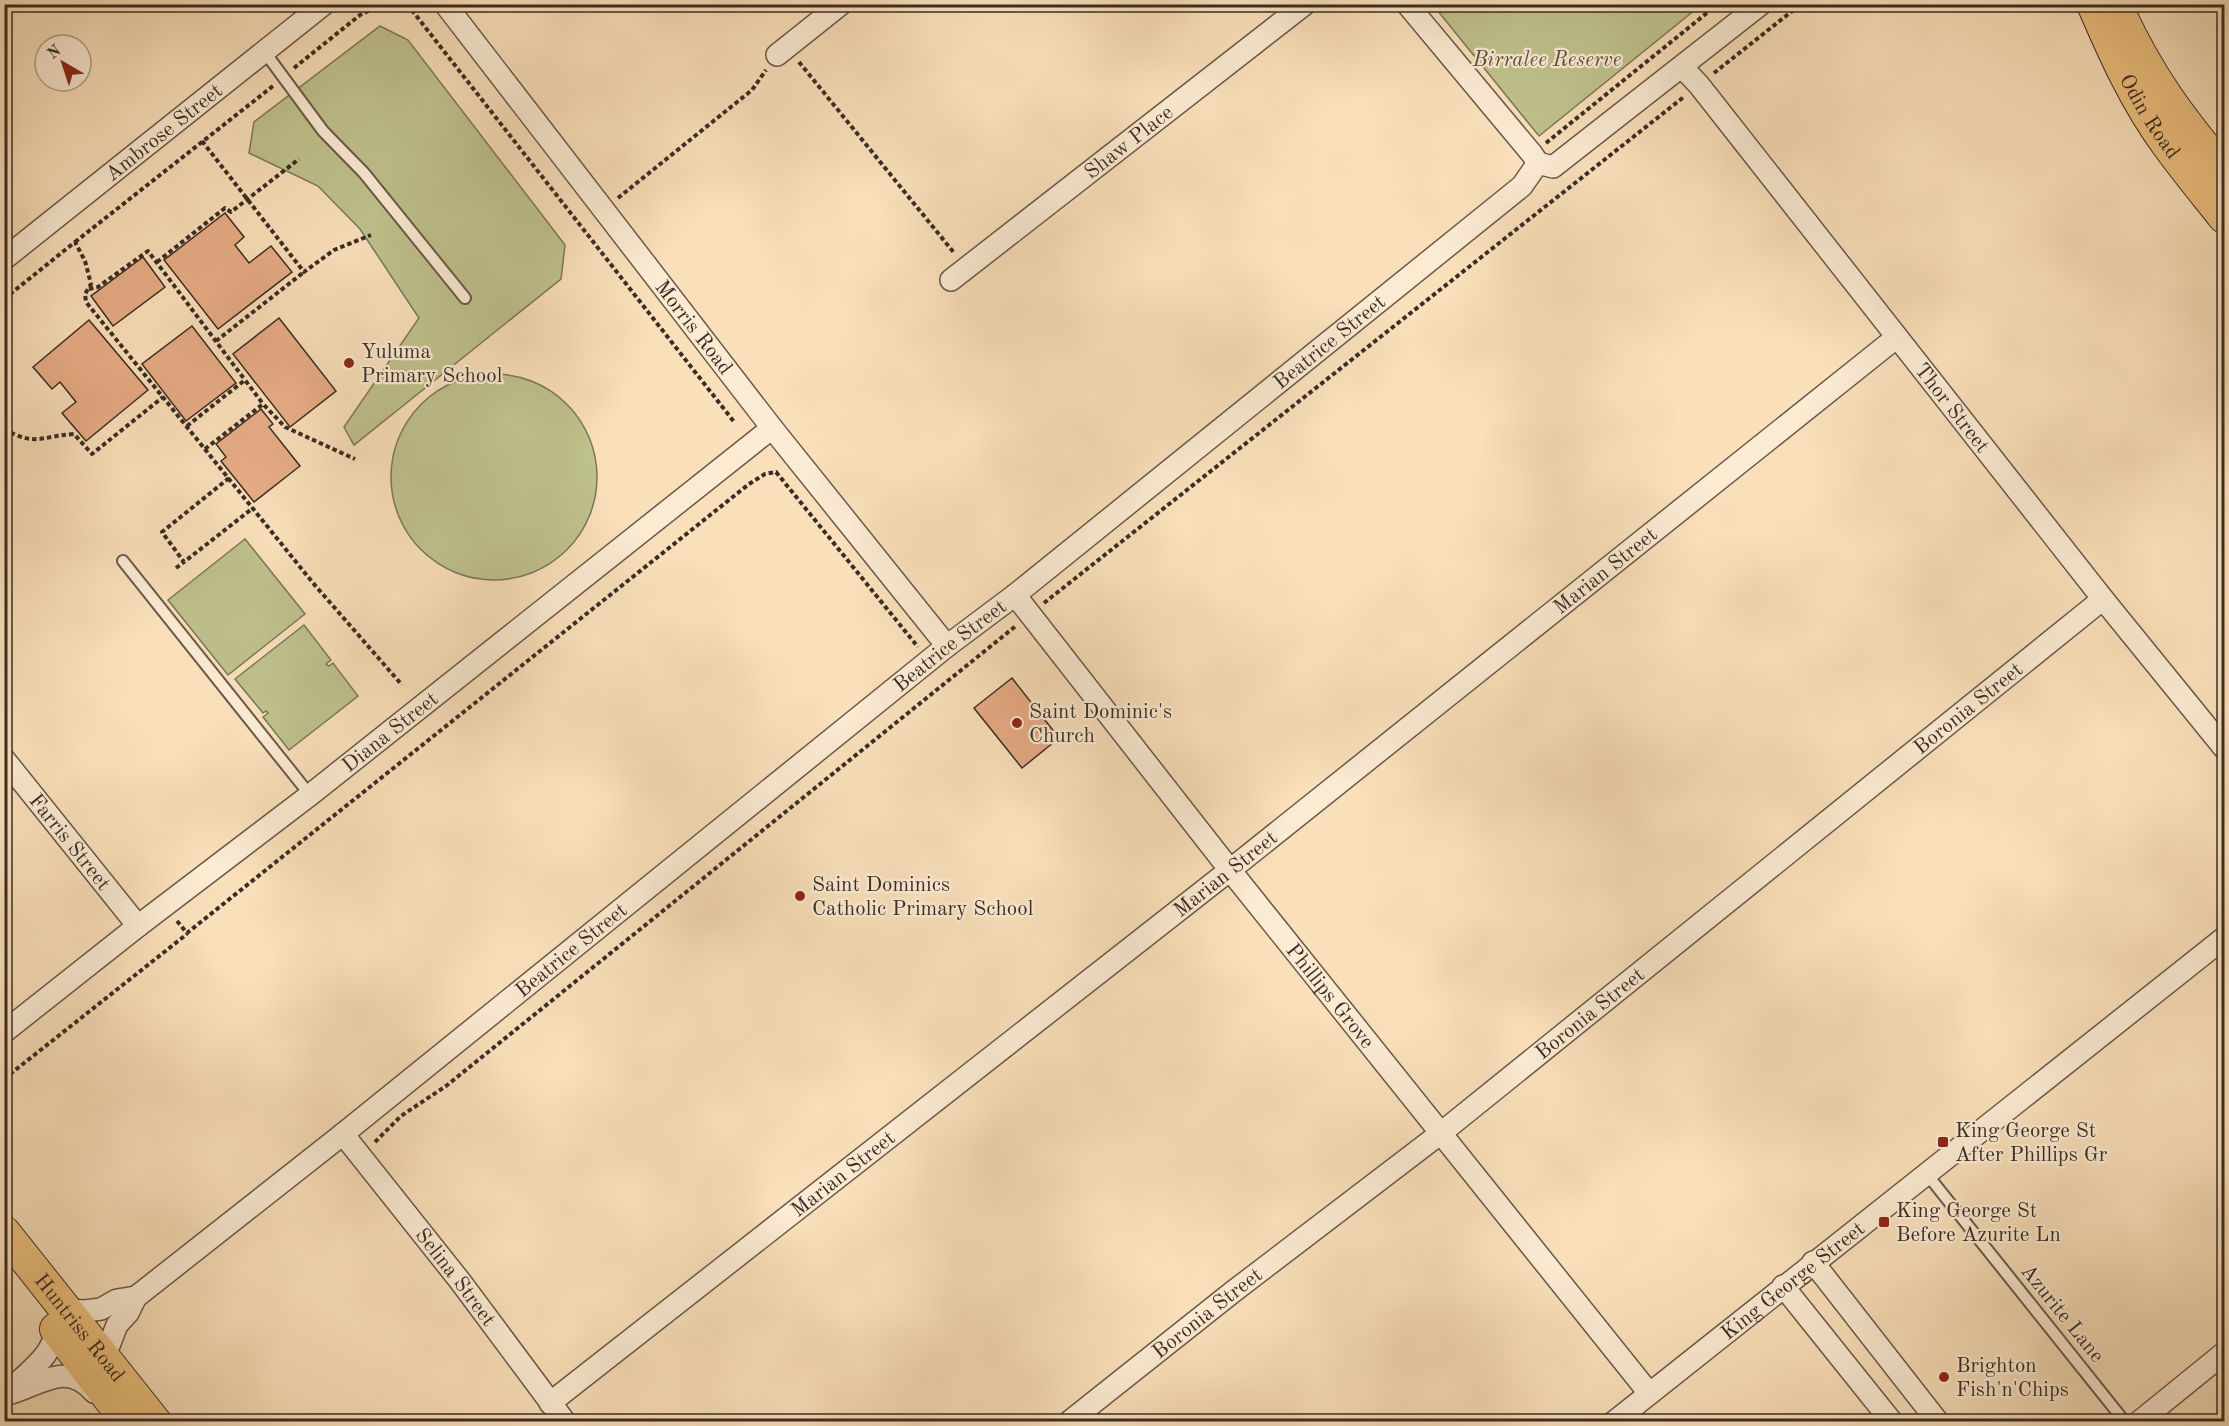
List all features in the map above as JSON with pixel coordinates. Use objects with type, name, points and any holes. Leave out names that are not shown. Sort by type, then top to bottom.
[{"type":"main road","name":"Odin Road","points":[[2094,4],[2121,67],[2151,121],[2224,217]]},
{"type":"main road","name":"Odin Road","points":[[2116,4],[2149,72],[2167,99],[2224,171]]},
{"type":"main road","name":"Huntriss Road","points":[[4,1232],[125,1419]]},
{"type":"main road","name":"Huntriss Road","points":[[4,1265],[62,1320],[105,1356],[155,1422]]},
{"type":"street","name":"Ambrose Street","points":[[4,259],[324,4]]},
{"type":"street","name":"Morris Road","points":[[446,4],[772,428],[947,646]]},
{"type":"street","points":[[782,51],[841,4]]},
{"type":"street","name":"Shaw Place","points":[[959,274],[1305,4]]},
{"type":"street","points":[[1407,4],[1535,158],[1553,167],[1761,4]]},
{"type":"street","name":"Thor Street","points":[[1682,67],[1699,85],[2103,599],[2224,748]]},
{"type":"street","name":"Beatrice Street","points":[[105,1356],[117,1325],[128,1313],[136,1297],[343,1134],[947,646],[1015,595],[1522,186],[1535,158]]},
{"type":"street","name":"Marian Street","points":[[550,1403],[1230,870],[1897,337]]},
{"type":"street","name":"Diana Street","points":[[4,1032],[310,795],[772,428]]},
{"type":"street","name":"Phillips Grove","points":[[1015,595],[1230,870],[1649,1393]]},
{"type":"street","name":"Boronia Street","points":[[1069,1422],[1234,1291],[1441,1133],[2103,599]]},
{"type":"street","name":"Farris Street","points":[[4,759],[138,926]]},
{"type":"street","name":"King George Street","points":[[1614,1422],[2224,938]]},
{"type":"street","name":"Selina Street","points":[[343,1134],[460,1281],[565,1422]]},
{"type":"street","points":[[1813,1262],[1938,1422]]},
{"type":"street","points":[[1784,1286],[1892,1422]]},
{"type":"street","name":"Beatrice Street","points":[[62,1320],[85,1311],[101,1309],[117,1300],[136,1297]]},
{"type":"street","points":[[6,1395],[46,1355],[62,1320]]},
{"type":"street","points":[[2139,1422],[2224,1353]]},
{"type":"street","points":[[6,1395],[65,1375],[76,1377],[86,1382],[99,1397],[125,1419]]},
{"type":"lane","points":[[264,51],[323,131],[364,173],[465,298]]},
{"type":"lane","points":[[123,561],[310,795]]},
{"type":"lane","name":"Azurite Lane","points":[[1926,1173],[2126,1422]]},
{"type":"path","points":[[294,69],[360,15],[381,4]]},
{"type":"path","points":[[407,4],[735,423]]},
{"type":"path","points":[[1535,158],[1718,4]]},
{"type":"path","points":[[1699,85],[1801,4]]},
{"type":"path","points":[[604,209],[752,90],[782,51],[959,274]]},
{"type":"path","points":[[4,299],[274,86]]},
{"type":"path","points":[[202,141],[304,272]]},
{"type":"path","points":[[157,262],[225,208],[231,212],[299,159]]},
{"type":"path","points":[[216,341],[334,250],[371,235]]},
{"type":"path","points":[[75,242],[85,261],[91,284],[85,294],[86,302],[321,592],[402,686]]},
{"type":"path","points":[[89,289],[98,287],[148,251],[245,380],[285,427],[355,459]]},
{"type":"path","points":[[187,426],[245,380]]},
{"type":"path","points":[[4,429],[30,441],[74,434],[92,454],[163,397]]},
{"type":"path","points":[[205,449],[264,404]]},
{"type":"path","points":[[4,1079],[749,484],[765,474],[776,472],[921,651]]},
{"type":"path","points":[[184,562],[162,532],[229,478]]},
{"type":"path","points":[[176,568],[253,508]]},
{"type":"path","points":[[177,920],[187,933]]},
{"type":"green space","name":"Birralee Reserve","points":[[1433,5],[1701,5],[1539,136]]},
{"type":"green space","points":[[380,26],[408,40],[565,245],[561,279],[354,445],[344,427],[419,318],[360,229],[318,186],[249,153],[254,122]]},
{"type":"green space","points":[[484,374],[504,374],[534,381],[560,397],[574,411],[590,437],[597,477],[590,517],[574,543],[560,557],[534,573],[504,580],[484,580],[454,573],[428,557],[414,543],[398,517],[391,487],[391,467],[398,437],[414,411],[428,397],[454,381]]},
{"type":"green space","points":[[245,539],[305,614],[228,675],[168,600]]},
{"type":"green space","points":[[304,625],[331,660],[326,664],[329,666],[333,663],[358,696],[289,750],[263,717],[268,713],[266,711],[263,713],[235,679]]},
{"type":"building","points":[[225,213],[244,237],[235,245],[249,263],[271,246],[292,272],[218,329],[164,260]]},
{"type":"building","points":[[143,257],[165,287],[113,326],[91,296]]},
{"type":"building","points":[[279,318],[336,391],[290,427],[233,354]]},
{"type":"building","points":[[89,320],[148,390],[86,441],[62,413],[76,402],[60,382],[52,389],[33,367]]},
{"type":"building","points":[[192,326],[236,383],[186,421],[142,364]]},
{"type":"building","points":[[261,409],[273,424],[269,427],[300,466],[254,502],[221,461],[226,457],[216,444]]},
{"type":"building","name":"Saint Dominic's Church","points":[[1012,678],[1059,738],[1022,768],[974,708]]},
{"type":"place","name":"Yuluma Primary School","points":[[349,363]]},
{"type":"place","name":"Saint Dominic's Church","points":[[1017,723]]},
{"type":"place","name":"Saint Dominics Catholic Primary School","points":[[800,896]]},
{"type":"place","name":"King George St After Phillips Gr","points":[[1943,1142]]},
{"type":"place","name":"King George St Before Azurite Ln","points":[[1884,1222]]},
{"type":"place","name":"Brighton Fish'n'Chips","points":[[1944,1377]]}]
